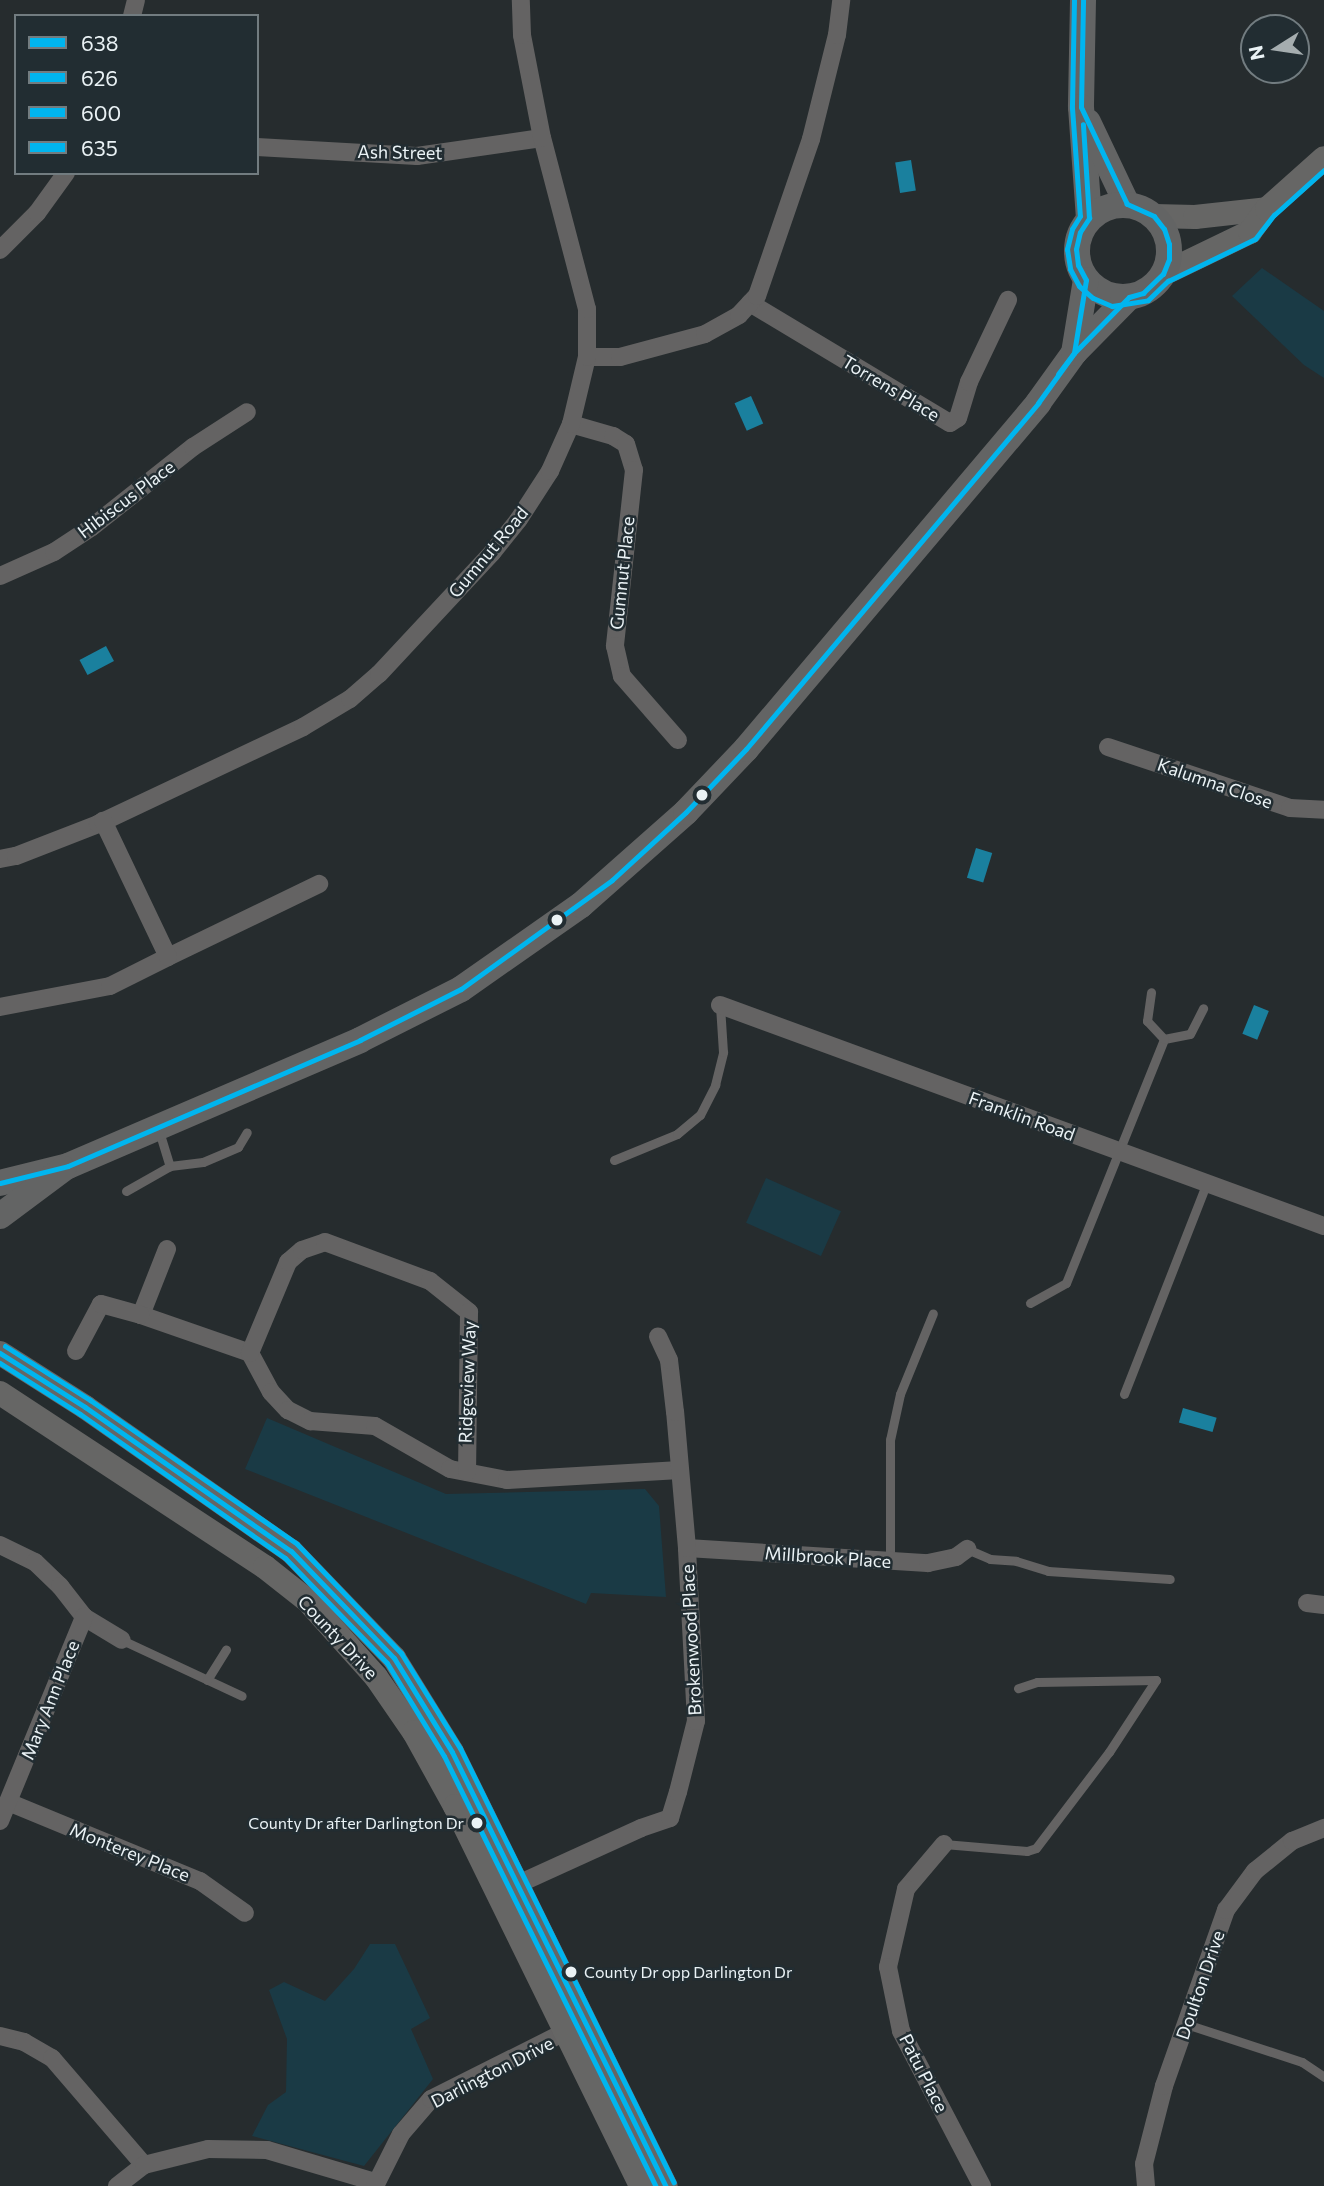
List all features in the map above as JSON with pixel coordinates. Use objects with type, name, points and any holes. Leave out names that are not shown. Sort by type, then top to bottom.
[{"type":"main road","points":[[1083,0],[1081,107],[1089,218]]},
{"type":"main road","points":[[1081,107],[1127,204]]},
{"type":"main road","points":[[1163,274],[1250,232],[1267,209],[1324,158]]},
{"type":"main road","points":[[1129,298],[1113,297],[1098,291],[1086,280],[1079,265],[1076,249],[1080,232],[1089,218],[1100,210],[1127,204],[1154,216],[1195,217],[1267,209]]},
{"type":"main road","points":[[0,1182],[68,1166],[360,1040],[461,989],[612,880],[687,812],[746,749],[1038,403],[1074,353],[1129,298],[1155,285],[1169,259],[1169,244],[1164,229],[1154,216]]},
{"type":"main road","points":[[1074,353],[1086,280]]},
{"type":"main road","points":[[0,1216],[68,1166]]},
{"type":"main road","name":"County Drive","points":[[0,1353],[107,1423],[291,1551],[394,1658],[452,1752],[516,1885],[640,2186]]},
{"type":"main road","name":"County Drive","points":[[0,1393],[265,1567],[308,1601],[359,1657],[414,1732],[575,2028],[666,2186]]},
{"type":"street","name":"Gumnut Road","points":[[0,859],[16,856],[103,821],[303,727],[350,699],[379,674],[506,536],[550,471],[571,424],[587,357],[587,309],[542,138],[522,35],[521,0]]},
{"type":"street","points":[[587,357],[620,357],[705,334],[739,315],[757,296],[811,139],[837,35],[841,0]]},
{"type":"street","name":"Ash Street","points":[[259,146],[417,156],[542,138]]},
{"type":"street","points":[[0,250],[37,213],[65,175]]},
{"type":"street","name":"Torrens Place","points":[[750,303],[950,423],[958,418],[969,382],[1008,300]]},
{"type":"street","name":"Hibiscus Place","points":[[0,576],[54,552],[92,527],[193,447],[247,412]]},
{"type":"street","name":"Gumnut Place","points":[[571,424],[613,436],[626,444],[634,470],[615,619],[615,646],[622,676],[678,740]]},
{"type":"street","name":"Kalumna Close","points":[[1108,747],[1290,808],[1324,810]]},
{"type":"street","points":[[103,821],[169,957]]},
{"type":"street","points":[[0,1007],[110,986],[319,884]]},
{"type":"street","name":"Franklin Road","points":[[720,1004],[1324,1226]]},
{"type":"street","name":"Ridgeview Way","points":[[467,1472],[469,1312],[430,1281],[324,1242],[302,1250],[289,1262],[250,1353],[271,1392],[288,1410],[310,1421],[375,1426],[450,1469],[507,1480],[680,1470]]},
{"type":"street","points":[[141,1315],[167,1250]]},
{"type":"street","points":[[76,1351],[101,1304],[250,1353]]},
{"type":"street","name":"Brokenwood Place","points":[[516,1885],[641,1828],[670,1818],[696,1721],[680,1470],[669,1360],[658,1336]]},
{"type":"street","name":"Mary Ann Place","points":[[0,1545],[35,1562],[60,1586],[84,1617],[122,1640]]},
{"type":"street","name":"Millbrook Place","points":[[687,1548],[928,1563],[956,1557],[967,1549]]},
{"type":"street","name":"Mary Ann Place","points":[[0,1821],[84,1617]]},
{"type":"street","name":"Monterey Place","points":[[8,1802],[200,1881],[246,1913]]},
{"type":"street","name":"Doulton Drive","points":[[1146,2186],[1144,2164],[1164,2086],[1226,1910],[1255,1871],[1292,1841],[1324,1828]]},
{"type":"street","name":"Patu Place","points":[[944,1844],[906,1889],[888,1967],[901,2031],[982,2186]]},
{"type":"street","name":"Darlington Drive","points":[[117,2186],[145,2165],[208,2149],[267,2150],[375,2184],[401,2134],[431,2099],[575,2028]]},
{"type":"street","points":[[0,2036],[24,2042],[52,2058],[145,2165]]},
{"type":"lane","points":[[1151,992],[1147,1021],[1164,1039]]},
{"type":"lane","points":[[614,1160],[677,1134],[700,1115],[715,1085],[723,1052],[720,1004]]},
{"type":"lane","points":[[1164,1039],[1190,1034],[1203,1008]]},
{"type":"lane","points":[[1030,1303],[1066,1283],[1164,1039]]},
{"type":"lane","points":[[158,1127],[170,1166]]},
{"type":"lane","points":[[126,1191],[170,1166],[203,1162],[238,1147],[247,1132]]},
{"type":"lane","points":[[1124,1394],[1208,1182]]},
{"type":"lane","points":[[890,1561],[890,1440],[900,1394],[933,1313]]},
{"type":"lane","points":[[967,1549],[990,1559],[1016,1561],[1048,1571],[1170,1579]]},
{"type":"lane","points":[[122,1640],[242,1696]]},
{"type":"lane","points":[[207,1679],[226,1650]]},
{"type":"lane","points":[[944,1844],[1027,1851],[1036,1848],[1109,1752],[1156,1680],[1037,1682],[1018,1688]]},
{"type":"lane","points":[[1186,2024],[1303,2062],[1324,2077]]},
{"type":"shaded area","points":[[1262,268],[1324,311],[1324,378],[1304,365],[1232,296]]},
{"type":"shaded area","points":[[766,1178],[841,1211],[821,1256],[746,1223]]},
{"type":"shaded area","points":[[267,1418],[446,1494],[645,1489],[659,1506],[666,1597],[591,1593],[586,1604],[245,1469]]},
{"type":"shaded area","points":[[370,1944],[395,1944],[430,2018],[411,2029],[433,2079],[364,2166],[252,2136],[268,2105],[286,2092],[287,2039],[269,1990],[284,1982],[325,2001],[354,1969]]},
{"type":"water","points":[[911,160],[916,191],[900,193],[895,163]]},
{"type":"water","points":[[751,396],[763,423],[747,431],[735,403]]},
{"type":"water","points":[[106,646],[114,661],[87,675],[80,660]]},
{"type":"water","points":[[976,848],[992,853],[983,883],[967,878]]},
{"type":"water","points":[[1254,1005],[1269,1011],[1257,1040],[1242,1034]]},
{"type":"water","points":[[1183,1408],[1217,1418],[1213,1432],[1179,1422]]},
{"type":"transit line","name":"626","points":[[1074,0],[1072,108],[1080,216],[1072,229],[1067,249],[1070,269],[1079,286],[1093,298],[1112,306],[1148,300],[1168,281],[1255,239],[1274,215],[1324,170]]},
{"type":"transit line","name":"638","points":[[0,1183],[68,1166],[360,1040],[461,989],[612,880],[686,812],[746,749],[1038,403],[1074,353],[1129,297],[1143,293],[1163,274],[1169,259],[1169,244],[1164,229],[1154,216],[1127,204],[1081,107],[1083,0]]},
{"type":"transit line","name":"638","points":[[1058,374],[1074,353],[1086,280],[1078,265],[1076,249],[1080,232],[1089,218],[1083,124]]},
{"type":"transit line","name":"635","points":[[5,1346],[90,1400],[297,1544],[401,1653],[460,1748],[674,2182]]},
{"type":"transit line","name":"600","points":[[0,1353],[85,1407],[291,1551],[394,1658],[452,1752],[666,2186]]},
{"type":"transit line","name":"626","points":[[0,1363],[80,1414],[285,1558],[387,1663],[444,1756],[656,2186]]},
{"type":"place","name":"County Dr after Darlington Dr","points":[[477,1823]]},
{"type":"place","name":"County Dr opp Darlington Dr","points":[[571,1972]]}]
